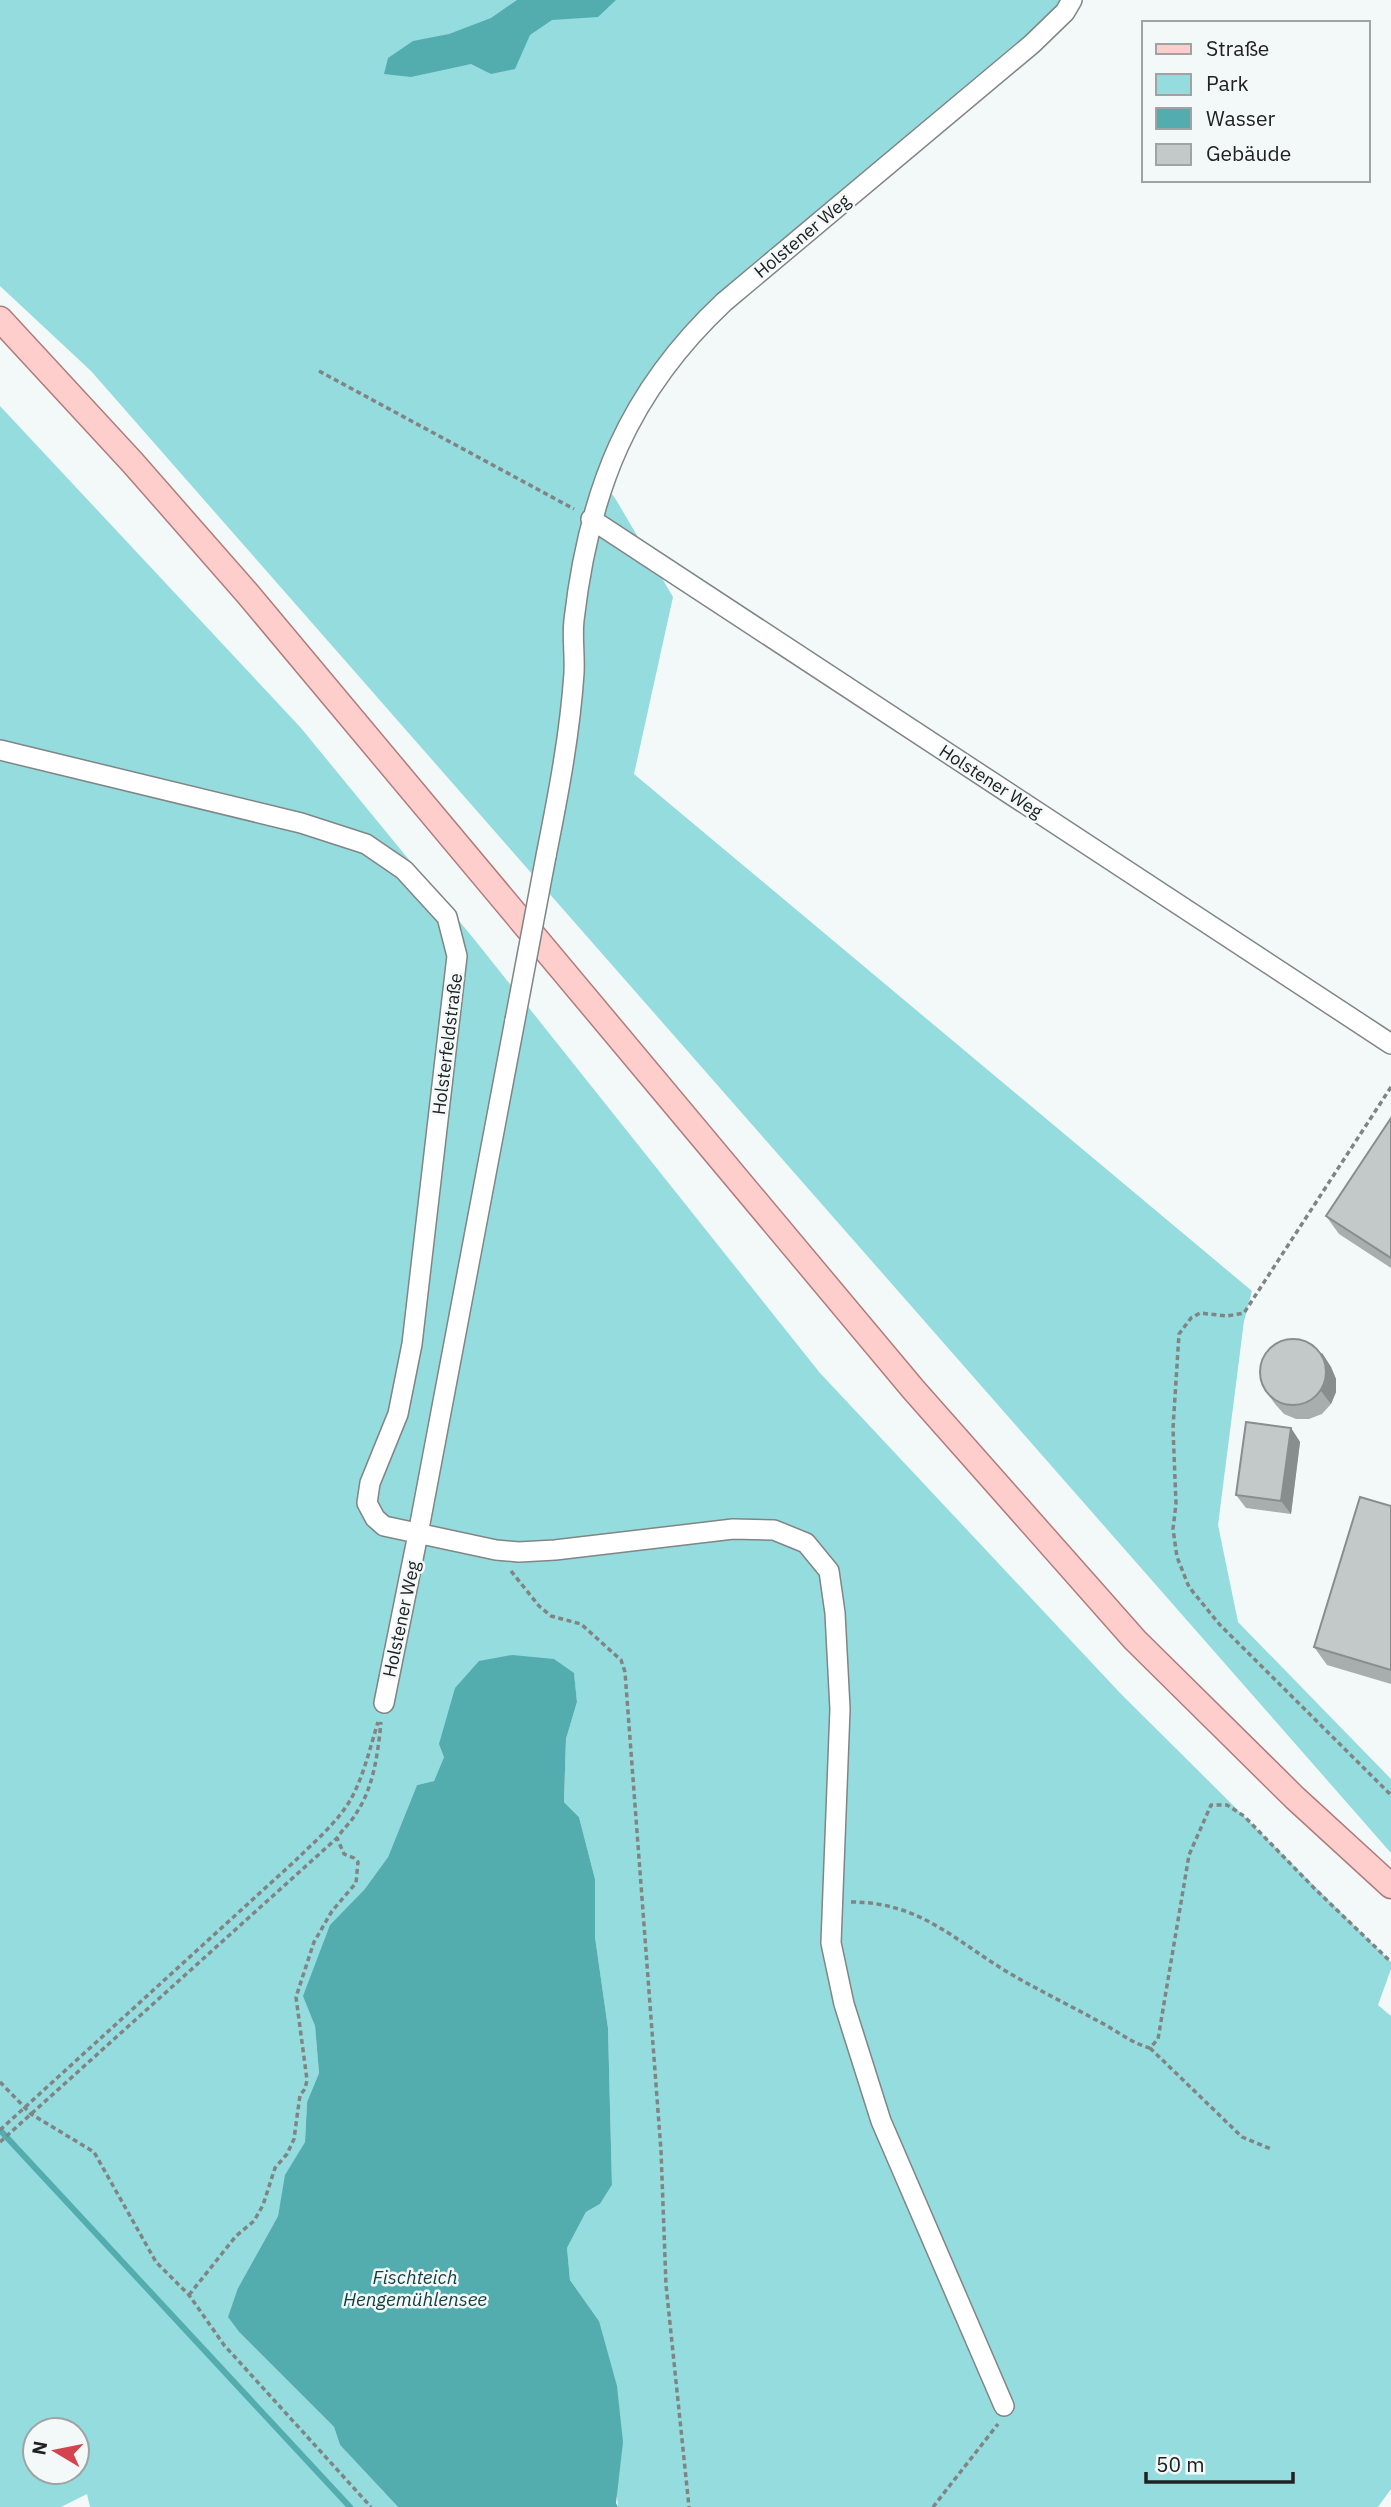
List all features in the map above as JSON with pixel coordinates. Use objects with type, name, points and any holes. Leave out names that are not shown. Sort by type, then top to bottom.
[{"type":"main road","points":[[0,320],[264,612],[913,1389],[1135,1640],[1295,1798],[1391,1886]]},
{"type":"street","name":"Holstener Weg","points":[[384,1703],[562,775],[574,673],[574,622],[592,519],[604,481],[640,403],[664,366],[692,332],[724,302],[1032,44],[1065,12],[1072,0]]},
{"type":"street","name":"Holstener Weg","points":[[592,519],[1391,1044]]},
{"type":"street","name":"Holsterfeldstraße","points":[[0,750],[301,823],[366,844],[404,870],[447,916],[457,956],[412,1344],[398,1414],[370,1483],[367,1503],[375,1518],[384,1525],[418,1534]]},
{"type":"street","points":[[418,1534],[496,1550],[555,1550],[733,1529],[774,1530],[806,1543],[829,1571],[835,1613],[840,1709],[831,1943],[844,2004],[881,2121],[1004,2406]]},
{"type":"path","points":[[319,371],[592,519]]},
{"type":"path","points":[[1391,1087],[1244,1313],[1227,1316],[1200,1313],[1191,1318],[1179,1334],[1174,1416],[1176,1504],[1173,1529],[1177,1557],[1189,1587],[1220,1625],[1391,1795]]},
{"type":"path","points":[[496,1550],[538,1606],[551,1616],[581,1624],[621,1660],[625,1672],[660,2137],[666,2285],[689,2507]]},
{"type":"path","points":[[0,2142],[337,1838],[358,1811],[370,1783],[377,1760],[384,1703]]},
{"type":"path","points":[[0,2130],[286,1870],[336,1821],[362,1777],[384,1703]]},
{"type":"path","points":[[1150,2048],[1158,2039],[1189,1855],[1211,1805],[1227,1805],[1244,1816],[1391,1962]]},
{"type":"path","points":[[189,2295],[236,2236],[254,2221],[263,2205],[275,2168],[287,2154],[293,2139],[298,2103],[307,2080],[296,1997],[314,1942],[332,1912],[356,1883],[359,1862],[344,1854],[337,1838]]},
{"type":"path","points":[[832,1902],[868,1902],[901,1908],[925,1918],[1009,1973],[1118,2031],[1137,2044],[1150,2048],[1242,2137],[1271,2150]]},
{"type":"path","points":[[0,2082],[31,2114],[94,2152],[156,2262],[189,2295],[224,2344],[371,2507]]},
{"type":"path","points":[[933,2507],[1000,2421],[1004,2406]]},
{"type":"green space","points":[[0,0],[1071,0],[690,330],[601,480],[615,498],[673,597],[634,774],[1252,1291],[1244,1321],[1218,1525],[1238,1622],[1391,1779],[1391,1853],[91,371],[0,286]]},
{"type":"green space","points":[[0,406],[301,728],[478,944],[820,1373],[1121,1694],[1391,1962],[1378,2005],[1391,2016],[1391,2489],[1378,2507],[618,2507],[599,2321],[570,2280],[567,2248],[586,2212],[600,2204],[612,2185],[608,2028],[595,1937],[595,1879],[579,1817],[564,1802],[566,1739],[577,1702],[574,1674],[554,1660],[444,1757],[434,1781],[417,1785],[388,1857],[364,1890],[304,1996],[315,2026],[319,2073],[307,2102],[305,2142],[286,2175],[278,2216],[238,2288],[240,2333],[334,2427],[340,2445],[398,2507],[90,2507],[87,2494],[61,2507],[0,2507]]},
{"type":"water","points":[[517,0],[616,0],[598,17],[552,20],[530,35],[515,69],[491,74],[471,64],[411,77],[384,74],[388,58],[413,41],[449,34],[491,18]]},
{"type":"water","name":"Fischteich Hengemühlensee","points":[[512,1655],[554,1659],[574,1673],[577,1702],[566,1739],[564,1802],[579,1817],[595,1879],[595,1937],[608,2028],[612,2185],[600,2204],[586,2212],[567,2248],[570,2280],[599,2321],[617,2386],[623,2442],[616,2503],[618,2507],[398,2507],[340,2445],[334,2427],[240,2333],[228,2317],[238,2288],[278,2216],[285,2175],[305,2142],[307,2102],[319,2073],[315,2026],[303,1996],[330,1925],[364,1890],[388,1857],[417,1785],[434,1781],[444,1757],[439,1744],[455,1688],[479,1661]]},
{"type":"building","points":[[1391,1118],[1391,1258],[1326,1216]]},
{"type":"building","points":[[1286,1339],[1300,1339],[1312,1344],[1321,1353],[1326,1372],[1324,1385],[1317,1396],[1300,1405],[1286,1405],[1274,1400],[1265,1391],[1260,1379],[1260,1365],[1265,1353],[1274,1344]]},
{"type":"building","points":[[1246,1422],[1291,1428],[1281,1501],[1236,1495]]},
{"type":"building","points":[[1360,1497],[1391,1506],[1391,1670],[1314,1647]]},
{"type":"waterway","points":[[0,2130],[350,2507]]}]
